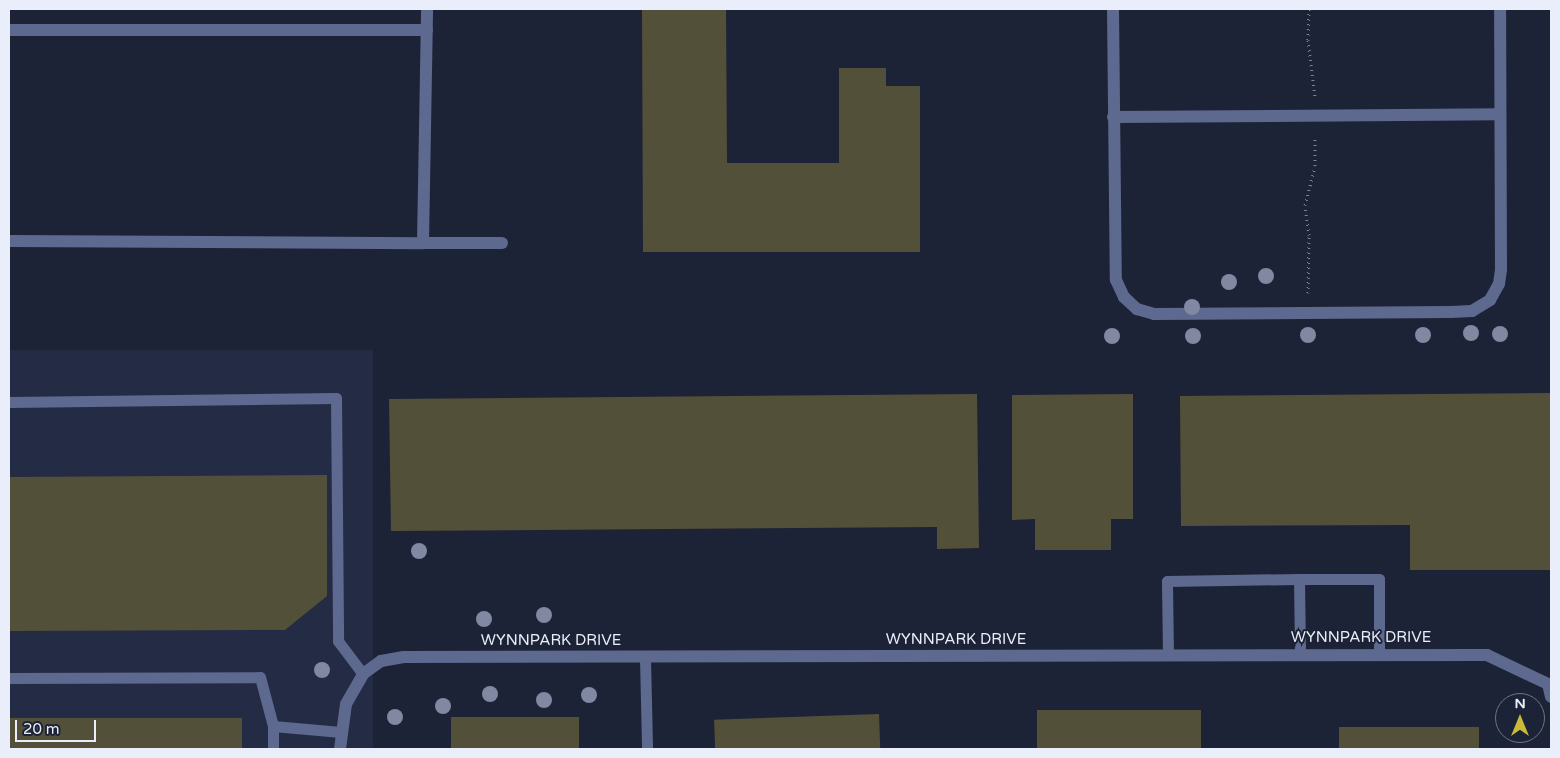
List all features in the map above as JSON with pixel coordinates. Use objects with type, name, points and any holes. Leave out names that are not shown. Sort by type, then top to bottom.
[{"type":"street","points":[[423,243],[427,9]]},
{"type":"street","points":[[1113,9],[1116,280],[1124,297],[1137,309],[1154,314],[1451,312],[1472,310],[1490,300],[1499,284],[1500,9]]},
{"type":"street","points":[[9,30],[427,30]]},
{"type":"street","points":[[1113,117],[1500,114]]},
{"type":"street","points":[[9,241],[502,243]]},
{"type":"street","name":"WYNNPARK DRIVE","points":[[362,674],[382,661],[404,657],[645,658],[1379,654],[1487,655],[1549,681]]},
{"type":"street","points":[[340,749],[346,704],[362,674]]},
{"type":"street","points":[[1549,681],[1551,697]]},
{"type":"lane","points":[[9,402],[336,398],[338,641],[362,674]]},
{"type":"lane","points":[[1168,655],[1167,581],[1379,579],[1379,654]]},
{"type":"lane","points":[[1299,580],[1300,655]]},
{"type":"lane","points":[[645,658],[647,749]]},
{"type":"lane","points":[[9,678],[260,677],[273,726],[272,749]]},
{"type":"lane","points":[[273,726],[341,732]]},
{"type":"path","points":[[1309,9],[1308,40],[1315,97]]},
{"type":"path","points":[[1308,294],[1309,235],[1305,206],[1315,166],[1315,133]]},
{"type":"shaded area","points":[[9,350],[373,350],[373,749],[9,749]]},
{"type":"building","points":[[642,9],[726,9],[727,163],[839,163],[839,68],[886,68],[886,86],[920,86],[920,252],[643,252]]},
{"type":"building","points":[[1551,393],[1551,570],[1410,570],[1410,525],[1181,526],[1180,396]]},
{"type":"building","points":[[977,394],[979,548],[937,549],[937,527],[391,531],[389,399]]},
{"type":"building","points":[[1133,394],[1133,519],[1111,519],[1111,550],[1035,550],[1035,519],[1012,520],[1012,395]]},
{"type":"building","points":[[327,475],[327,596],[285,630],[9,631],[9,477]]},
{"type":"building","points":[[1037,710],[1201,710],[1201,749],[1037,749]]},
{"type":"building","points":[[879,714],[880,749],[715,749],[714,720]]},
{"type":"building","points":[[451,717],[579,717],[579,749],[451,749]]},
{"type":"building","points":[[9,718],[242,718],[242,749],[9,749]]},
{"type":"building","points":[[1339,727],[1479,727],[1479,749],[1339,749]]}]
